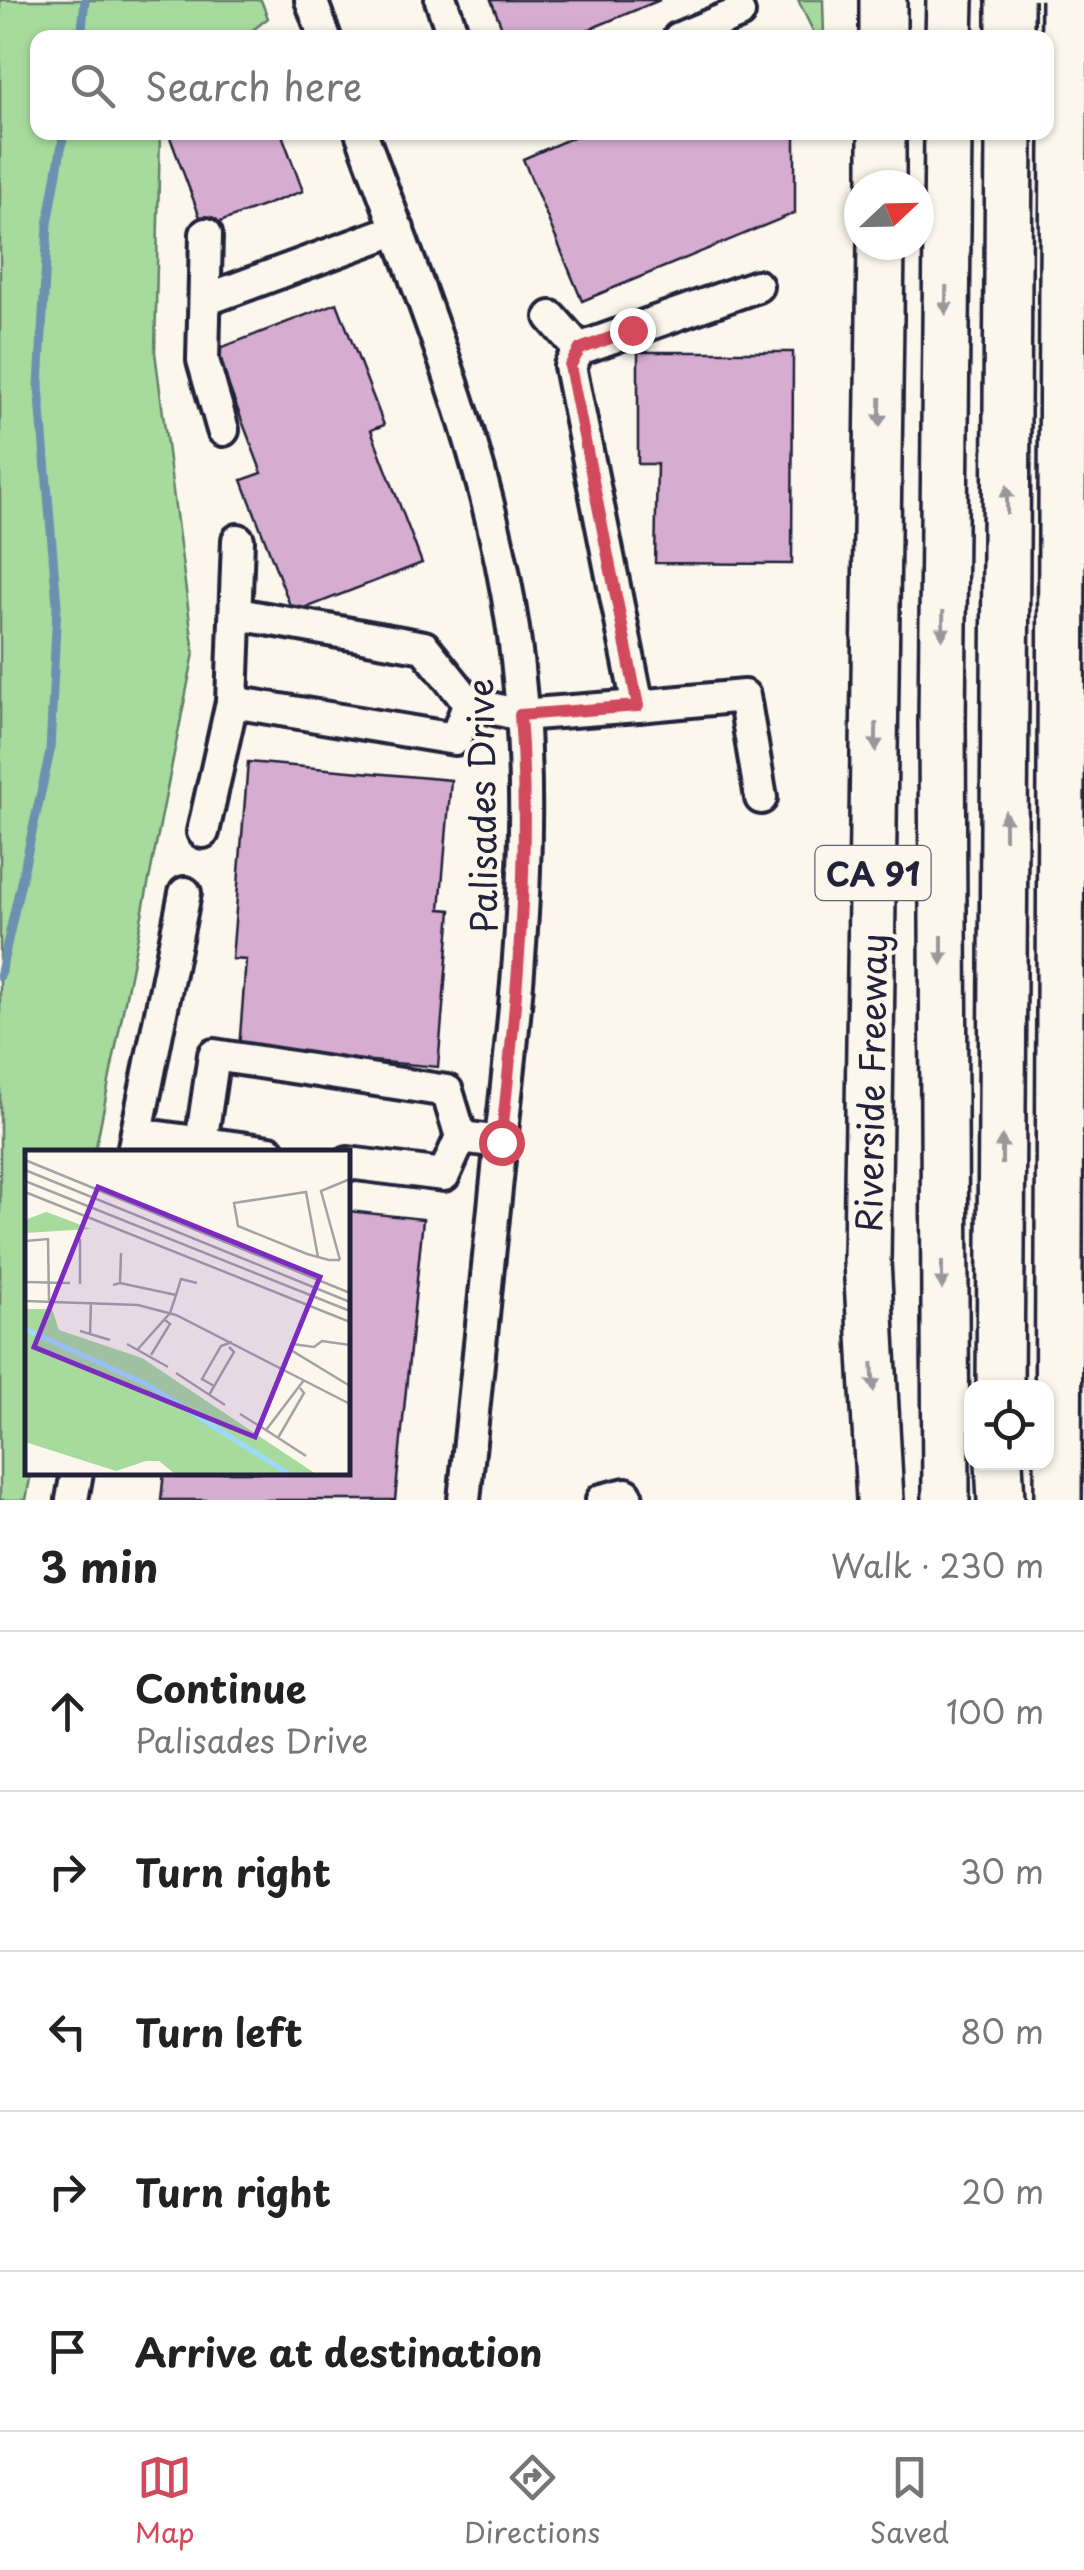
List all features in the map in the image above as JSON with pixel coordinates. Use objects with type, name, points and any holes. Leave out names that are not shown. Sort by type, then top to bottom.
[{"type":"highway","points":[[883,30],[884,0]]},
{"type":"highway","points":[[950,0],[950,30]]},
{"type":"highway","points":[[1010,0],[1010,30]]},
{"type":"highway","points":[[1058,1500],[1065,0]]},
{"type":"highway","points":[[882,140],[882,170]]},
{"type":"highway","points":[[946,1500],[942,723],[948,140]]},
{"type":"highway","points":[[1000,1380],[1008,140]]},
{"type":"highway","name":"Riverside Freeway","points":[[880,1500],[867,1261],[881,260]]},
{"type":"highway","points":[[1000,1470],[1001,1500]]},
{"type":"street","points":[[312,0],[322,30]]},
{"type":"street","points":[[440,0],[451,30]]},
{"type":"street","points":[[699,30],[739,13]]},
{"type":"street","name":"Palisades Drive","points":[[363,140],[439,335],[491,507],[514,630],[524,866],[520,974],[464,1500]]},
{"type":"street","points":[[204,300],[398,229]]},
{"type":"street","points":[[206,234],[203,360],[223,430]]},
{"type":"street","points":[[638,706],[570,366],[580,349],[757,286]]},
{"type":"street","points":[[551,317],[580,349]]},
{"type":"street","points":[[203,832],[232,702],[238,540]]},
{"type":"street","points":[[238,614],[424,647],[469,703],[520,715],[744,696],[761,798]]},
{"type":"street","points":[[232,702],[455,739],[469,703]]},
{"type":"street","points":[[186,893],[135,1143],[253,1150]]},
{"type":"street","points":[[201,1144],[214,1055],[448,1090],[460,1136],[444,1175],[350,1162]]},
{"type":"street","points":[[460,1136],[501,1142]]},
{"type":"street","points":[[72,1500],[76,1475]]},
{"type":"street","points":[[602,1500],[626,1494],[627,1500]]},
{"type":"green space","points":[[0,0],[261,0],[268,18],[253,30],[30,30],[30,140],[160,140],[155,352],[194,653],[95,1150],[25,1150],[25,1475],[31,1475],[26,1500],[0,1500]]},
{"type":"green space","points":[[798,0],[823,0],[824,30],[813,30]]},
{"type":"building","points":[[491,0],[660,0],[587,30],[503,30]]},
{"type":"building","points":[[171,140],[284,140],[303,191],[204,228]]},
{"type":"building","points":[[567,140],[795,140],[795,213],[582,301],[523,159]]},
{"type":"building","points":[[337,303],[384,425],[371,430],[422,563],[293,613],[242,480],[262,473],[215,350]]},
{"type":"building","points":[[638,352],[793,352],[792,564],[655,563],[657,464],[638,464]]},
{"type":"building","points":[[248,762],[451,780],[440,909],[451,910],[438,1067],[239,1049],[246,960],[232,959]]},
{"type":"building","points":[[350,1211],[423,1219],[395,1500],[161,1500],[164,1475],[350,1475]]},
{"type":"waterway","points":[[82,30],[85,0]]},
{"type":"waterway","points":[[0,976],[50,752],[57,605],[39,386],[48,224],[63,140]]},
{"type":"railway","points":[[989,0],[1006,30]]},
{"type":"railway","points":[[1008,0],[1025,30]]},
{"type":"railway","points":[[1054,79],[1084,130]]},
{"type":"railway","points":[[1054,110],[1084,161]]},
{"type":"route","points":[[501,1142],[520,974],[524,866],[520,715],[638,706],[570,366],[580,349],[632,330]]}]
